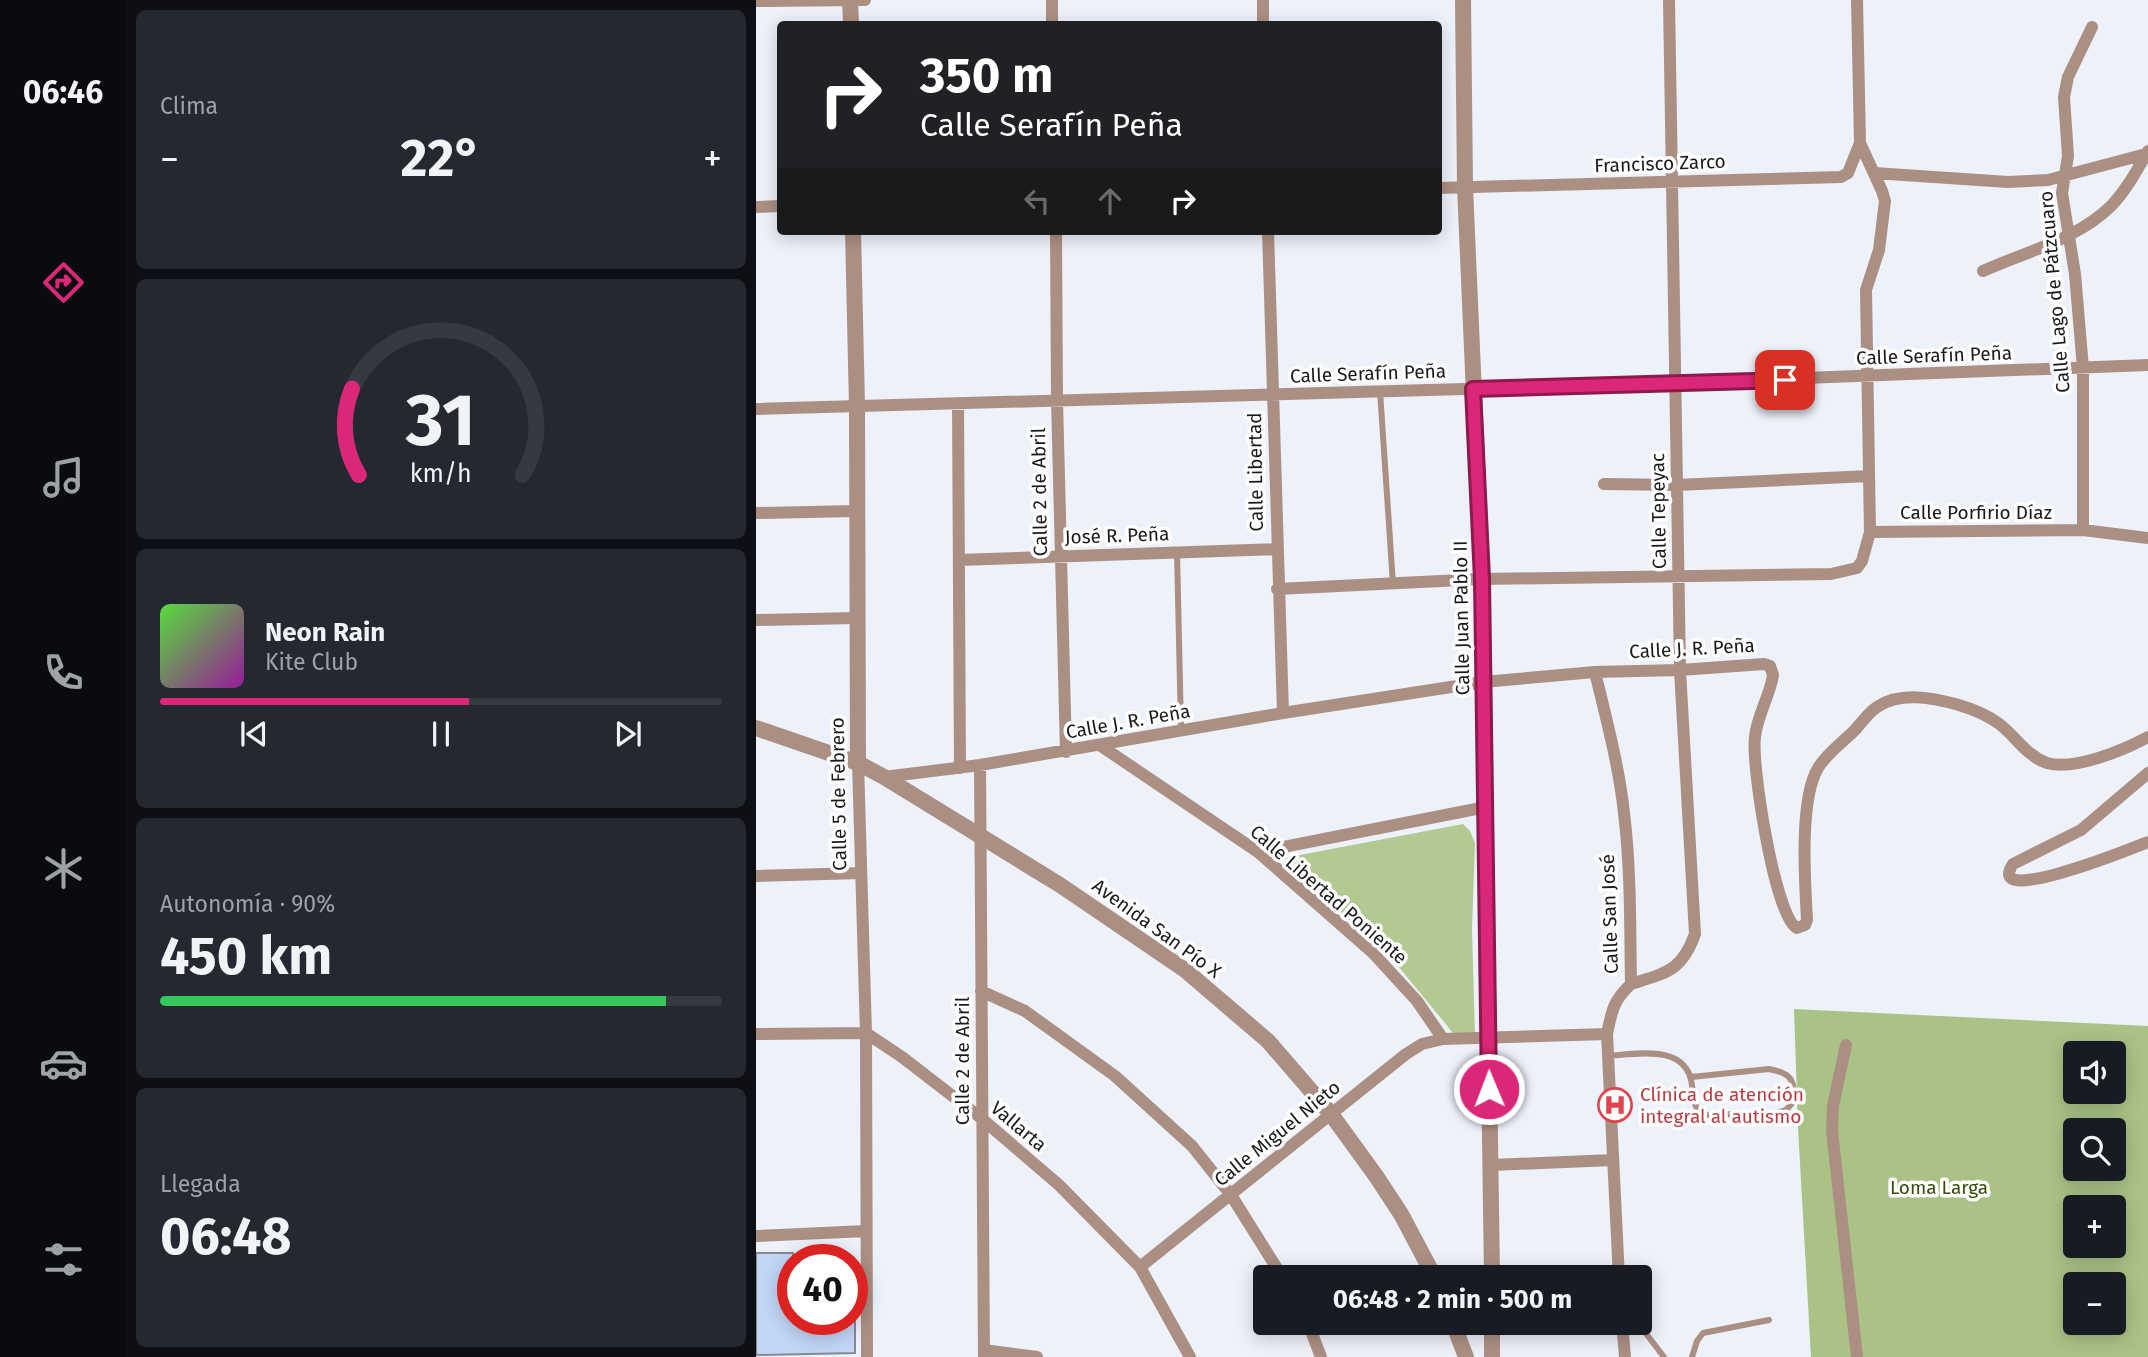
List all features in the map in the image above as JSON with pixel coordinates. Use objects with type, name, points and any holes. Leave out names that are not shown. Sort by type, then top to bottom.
[{"type":"street","points":[[850,0],[850,21]]},
{"type":"street","points":[[756,1],[865,0]]},
{"type":"street","points":[[1052,0],[1052,21]]},
{"type":"street","points":[[1263,0],[1263,21]]},
{"type":"street","name":"Calle Juan Pablo II","points":[[1463,0],[1465,187],[1482,579],[1492,1265]]},
{"type":"street","name":"Calle Tepeyac","points":[[1631,984],[1666,973],[1680,963],[1690,950],[1695,934],[1680,670],[1669,0]]},
{"type":"street","points":[[1278,589],[1482,579],[1831,574],[1857,568],[1862,561],[1870,532],[1866,290],[1879,250],[1885,201],[1860,143],[1857,0]]},
{"type":"street","name":"Calle Lago de Pátzcuaro","points":[[2083,530],[2083,368],[2078,300],[2062,193],[2068,156],[2064,97],[2068,77],[2092,27]]},
{"type":"street","name":"Francisco Zarco","points":[[1442,188],[1841,177],[1848,173],[1860,143]]},
{"type":"street","points":[[1874,173],[2008,182],[2048,180],[2147,153]]},
{"type":"street","points":[[1983,271],[2068,237],[2093,222],[2113,204],[2147,153]]},
{"type":"street","points":[[756,207],[777,206]]},
{"type":"street","name":"Calle 5 de Febrero","points":[[853,235],[857,406],[858,762],[866,1033],[867,1357]]},
{"type":"street","name":"Calle 2 de Abril","points":[[1056,235],[1060,556],[1066,751]]},
{"type":"street","name":"Calle Libertad","points":[[1268,235],[1283,713]]},
{"type":"street","name":"Calle Serafín Peña","points":[[756,409],[1867,377],[2148,365]]},
{"type":"street","points":[[958,403],[960,768]]},
{"type":"street","points":[[1604,484],[1677,485],[1869,476]]},
{"type":"street","points":[[756,513],[857,511]]},
{"type":"street","name":"Calle Porfirio Díaz","points":[[1870,532],[2083,530],[2148,538]]},
{"type":"street","name":"José R. Peña","points":[[959,560],[1276,549]]},
{"type":"street","points":[[756,620],[857,618]]},
{"type":"street","name":"Calle J. R. Peña","points":[[884,777],[1101,746],[1283,713],[1483,682],[1595,672],[1680,670],[1754,663],[1770,666],[1773,675],[1755,736],[1756,774],[1771,863],[1786,914],[1792,926],[1797,928],[1805,925],[1807,920],[1805,847],[1810,789],[1814,776],[1828,756],[1876,707],[1910,697],[1961,705],[1999,723],[2038,759],[2055,765],[2084,762],[2148,737]]},
{"type":"street","name":"Calle San José","points":[[1595,672],[1624,812],[1630,888],[1631,984],[1618,996],[1607,1034],[1618,1265]]},
{"type":"street","name":"Avenida San Pío X","points":[[756,728],[858,762],[1060,885],[1185,970],[1268,1041],[1331,1114],[1401,1214],[1428,1265]]},
{"type":"street","name":"Calle Libertad Poniente","points":[[1101,746],[1258,852],[1373,953],[1417,1001],[1443,1040]]},
{"type":"street","name":"Calle 2 de Abril","points":[[980,765],[984,1354]]},
{"type":"street","points":[[2148,773],[2081,830],[2013,864],[2010,874],[2012,879],[2019,881],[2040,879],[2148,842]]},
{"type":"street","points":[[1258,852],[1486,807]]},
{"type":"street","points":[[756,876],[860,873]]},
{"type":"street","points":[[981,991],[1024,1011],[1115,1076],[1192,1146],[1231,1195],[1275,1265]]},
{"type":"street","points":[[756,1034],[866,1033]]},
{"type":"street","name":"Vallarta","points":[[866,1033],[981,1118],[1059,1185],[1140,1267],[1190,1357]]},
{"type":"street","points":[[1443,1040],[1607,1034]]},
{"type":"street","name":"Calle Miguel Nieto","points":[[1140,1267],[1406,1054],[1422,1044],[1443,1040]]},
{"type":"street","points":[[1846,1045],[1833,1106],[1832,1131],[1857,1357]]},
{"type":"street","points":[[1491,1165],[1613,1160]]},
{"type":"street","points":[[756,1236],[866,1231]]},
{"type":"street","points":[[1313,1335],[1321,1357]]},
{"type":"street","points":[[1458,1335],[1466,1357]]},
{"type":"street","points":[[1492,1335],[1492,1357]]},
{"type":"street","points":[[1623,1335],[1625,1357]]},
{"type":"street","points":[[984,1354],[1037,1357]]},
{"type":"lane","points":[[1380,391],[1393,584]]},
{"type":"lane","points":[[1177,552],[1181,731]]},
{"type":"lane","points":[[1608,1056],[1657,1052],[1680,1062],[1691,1077],[1694,1103],[1703,1115],[1776,1113],[1786,1110],[1794,1101],[1795,1088],[1790,1077],[1781,1071],[1769,1069],[1691,1077]]},
{"type":"lane","points":[[1692,1357],[1703,1333],[1769,1320]]},
{"type":"lane","points":[[1647,1335],[1664,1357]]},
{"type":"green space","points":[[1463,824],[1470,831],[1475,843],[1472,930],[1475,1035],[1458,1039],[1398,966],[1284,858]]},
{"type":"green space","name":"Loma Larga","points":[[1794,1009],[2148,1026],[2148,1357],[1811,1357]]},
{"type":"building","points":[[756,1253],[777,1253],[777,1335],[855,1335],[855,1353],[756,1355]]},
{"type":"place","name":"Clínica de atención integral al autismo","points":[[1615,1105]]},
{"type":"route","points":[[1489,1089],[1482,579],[1473,389],[1785,380]]}]
